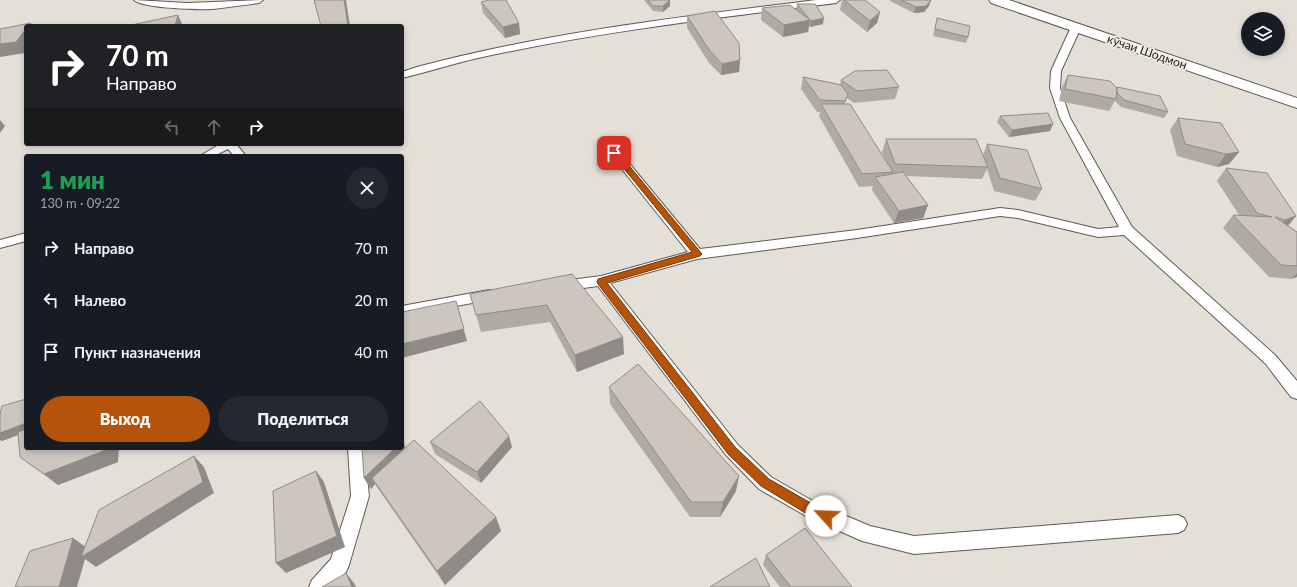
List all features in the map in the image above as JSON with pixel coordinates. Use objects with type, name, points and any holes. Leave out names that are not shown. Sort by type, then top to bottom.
[{"type":"main road","name":"кӯчаи Шодмон","points":[[996,0],[1297,103]]},
{"type":"lane","points":[[138,0],[141,2],[187,6],[212,6],[258,0]]},
{"type":"lane","points":[[404,74],[510,48],[599,32],[699,17],[836,0]]},
{"type":"lane","points":[[1076,27],[1056,71],[1055,88],[1065,118],[1127,230],[1270,359],[1297,392]]},
{"type":"lane","points":[[606,142],[697,254]]},
{"type":"lane","points":[[210,154],[225,146]]},
{"type":"lane","points":[[231,146],[238,154]]},
{"type":"lane","points":[[550,288],[601,282],[697,254],[857,234],[1000,212],[1018,214],[1098,233],[1127,230]]},
{"type":"lane","points":[[0,244],[24,238]]},
{"type":"lane","points":[[601,282],[732,450],[765,483],[812,510],[869,535],[914,545],[1178,524]]},
{"type":"lane","points":[[404,311],[499,293]]},
{"type":"lane","points":[[319,587],[339,565],[360,496],[356,450]]},
{"type":"building","points":[[314,0],[344,0],[348,24],[320,24]]},
{"type":"building","points":[[489,0],[506,0],[519,23],[503,27],[481,2]]},
{"type":"building","points":[[648,0],[670,0],[663,6],[653,6]]},
{"type":"building","points":[[844,0],[865,0],[880,12],[870,21]]},
{"type":"building","points":[[901,0],[931,0],[926,6],[916,7]]},
{"type":"building","points":[[797,4],[815,4],[824,18],[811,21]]},
{"type":"building","points":[[790,5],[810,20],[784,25],[762,8]]},
{"type":"building","points":[[715,11],[739,43],[740,60],[722,64],[710,51],[687,16]]},
{"type":"building","points":[[178,15],[176,24],[136,24]]},
{"type":"building","points":[[937,18],[970,26],[968,37],[935,29]]},
{"type":"building","points":[[24,24],[24,32],[16,42],[0,44],[0,29]]},
{"type":"building","points":[[887,70],[899,87],[857,91],[841,80],[855,71]]},
{"type":"building","points":[[1068,75],[1110,81],[1117,88],[1116,99],[1065,89]]},
{"type":"building","points":[[803,77],[841,85],[848,94],[845,101],[820,100]]},
{"type":"building","points":[[1117,87],[1160,96],[1168,112],[1124,100],[1117,93]]},
{"type":"building","points":[[821,104],[850,104],[893,172],[862,174]]},
{"type":"building","points":[[1048,113],[1053,124],[1012,130],[1000,116]]},
{"type":"building","points":[[1178,118],[1221,123],[1239,152],[1226,154],[1185,144]]},
{"type":"building","points":[[886,139],[976,139],[988,167],[895,164]]},
{"type":"building","points":[[987,144],[1027,150],[1042,189],[1000,178]]},
{"type":"building","points":[[1226,168],[1267,173],[1296,216],[1285,220],[1275,217],[1297,232],[1297,266],[1281,265],[1233,215],[1272,217],[1257,213]]},
{"type":"building","points":[[903,172],[928,205],[899,211],[875,177]]},
{"type":"building","points":[[572,274],[623,337],[575,355],[547,305],[476,315],[470,294]]},
{"type":"building","points":[[456,301],[464,329],[404,344],[404,312]]},
{"type":"building","points":[[638,364],[739,476],[723,502],[691,502],[609,387]]},
{"type":"building","points":[[24,400],[24,424],[0,433],[0,414],[2,406]]},
{"type":"building","points":[[480,401],[509,436],[477,472],[430,442]]},
{"type":"building","points":[[24,430],[24,450],[106,450],[44,474],[20,457],[18,432]]},
{"type":"building","points":[[414,440],[496,517],[437,571],[372,478]]},
{"type":"building","points":[[362,450],[393,450],[364,478]]},
{"type":"building","points":[[194,456],[203,482],[81,557],[99,510]]},
{"type":"building","points":[[316,471],[337,536],[276,563],[273,491]]},
{"type":"building","points":[[805,528],[852,587],[791,587],[766,555]]},
{"type":"building","points":[[73,538],[59,587],[15,587],[30,551]]},
{"type":"building","points":[[756,558],[770,587],[710,587]]},
{"type":"building","points":[[346,573],[352,587],[322,587]]},
{"type":"route","points":[[614,153],[697,254],[601,282],[732,450],[765,483],[812,510],[826,516]]}]
